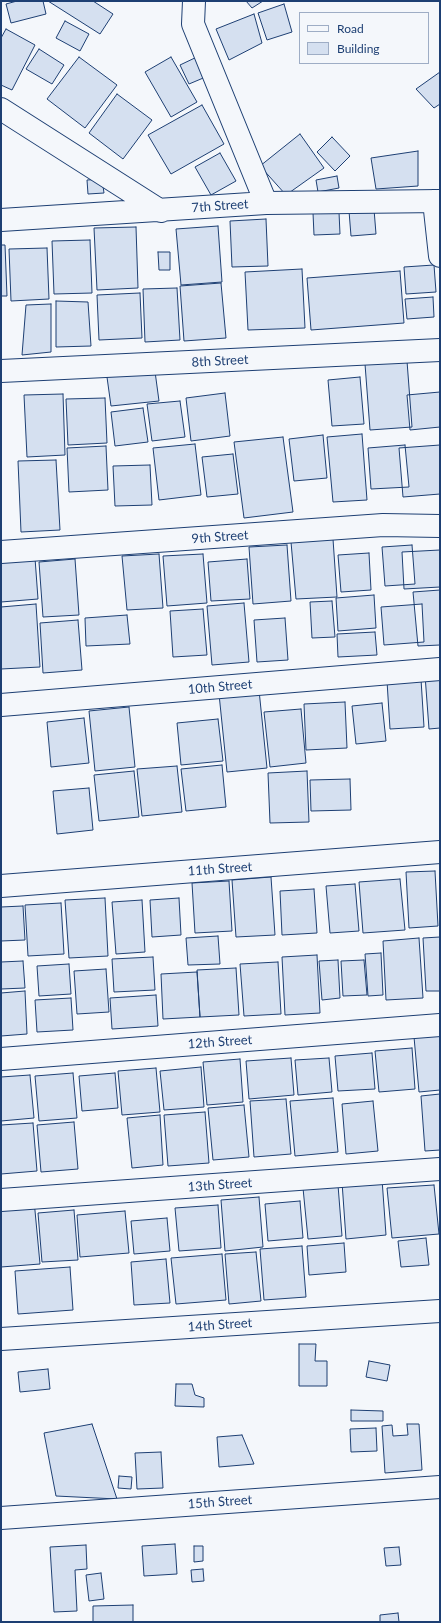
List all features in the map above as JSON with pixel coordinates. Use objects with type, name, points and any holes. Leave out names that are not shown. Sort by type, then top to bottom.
[{"type":"street","points":[[194,1],[193,24],[266,203]]},
{"type":"street","points":[[1,109],[161,210]]},
{"type":"street","points":[[437,201],[440,256]]},
{"type":"street","name":"7th Street","points":[[1,220],[266,203],[437,201]]},
{"type":"street","name":"8th Street","points":[[1,371],[440,350]]},
{"type":"street","name":"9th Street","points":[[1,552],[383,525],[440,526]]},
{"type":"street","name":"10th Street","points":[[1,705],[440,669]]},
{"type":"street","name":"11th Street","points":[[1,886],[440,852]]},
{"type":"street","name":"12th Street","points":[[1,1059],[440,1025]]},
{"type":"street","name":"13th Street","points":[[1,1200],[440,1169]]},
{"type":"street","name":"14th Street","points":[[1,1339],[440,1311]]},
{"type":"street","name":"15th Street","points":[[1,1518],[440,1487]]},
{"type":"building","points":[[17,1],[43,1],[46,14],[11,23],[6,4]]},
{"type":"building","points":[[48,1],[93,1],[113,14],[100,34]]},
{"type":"building","points":[[246,1],[263,1],[252,8]]},
{"type":"building","points":[[284,4],[292,32],[267,40],[258,13]]},
{"type":"building","points":[[254,14],[262,43],[229,60],[216,29]]},
{"type":"building","points":[[65,21],[89,34],[80,51],[56,38]]},
{"type":"building","points":[[6,29],[35,45],[12,90],[1,85],[1,38]]},
{"type":"building","points":[[39,49],[64,65],[52,84],[26,69]]},
{"type":"building","points":[[199,56],[208,76],[189,84],[180,65]]},
{"type":"building","points":[[79,57],[117,85],[85,128],[47,99]]},
{"type":"building","points":[[171,57],[197,102],[171,117],[145,72]]},
{"type":"building","points":[[440,72],[440,104],[434,108],[416,89]]},
{"type":"building","points":[[117,94],[152,120],[123,159],[89,133]]},
{"type":"building","points":[[202,105],[224,144],[171,174],[148,135]]},
{"type":"building","points":[[300,134],[324,168],[286,195],[260,166]]},
{"type":"building","points":[[332,137],[350,156],[335,171],[317,152]]},
{"type":"building","points":[[418,151],[418,186],[376,189],[371,158]]},
{"type":"building","points":[[220,153],[236,181],[211,195],[195,167]]},
{"type":"building","points":[[337,176],[339,188],[318,192],[316,180]]},
{"type":"building","points":[[102,179],[104,193],[88,194],[87,180]]},
{"type":"building","points":[[374,209],[376,234],[351,236],[349,211]]},
{"type":"building","points":[[339,212],[340,234],[314,235],[313,213]]},
{"type":"building","points":[[266,219],[268,266],[232,267],[230,221]]},
{"type":"building","points":[[218,226],[222,282],[181,285],[176,229]]},
{"type":"building","points":[[136,227],[138,288],[97,290],[94,228]]},
{"type":"building","points":[[90,240],[92,293],[54,294],[52,241]]},
{"type":"building","points":[[1,245],[5,245],[7,296],[1,296]]},
{"type":"building","points":[[47,248],[49,299],[11,301],[9,249]]},
{"type":"building","points":[[158,252],[170,252],[170,270],[159,270]]},
{"type":"building","points":[[434,265],[436,292],[406,294],[404,267]]},
{"type":"building","points":[[302,269],[305,328],[248,330],[245,272]]},
{"type":"building","points":[[400,271],[404,323],[311,330],[307,278]]},
{"type":"building","points":[[221,283],[226,338],[184,341],[180,286]]},
{"type":"building","points":[[177,288],[180,340],[145,342],[143,289]]},
{"type":"building","points":[[140,293],[142,338],[99,340],[97,295]]},
{"type":"building","points":[[433,297],[434,317],[407,319],[405,299]]},
{"type":"building","points":[[56,301],[88,302],[91,346],[56,347]]},
{"type":"building","points":[[51,304],[51,352],[22,355],[26,305]]},
{"type":"building","points":[[407,361],[412,427],[370,430],[365,364]]},
{"type":"building","points":[[154,364],[159,401],[111,406],[106,370]]},
{"type":"building","points":[[360,377],[364,424],[332,426],[328,380]]},
{"type":"building","points":[[440,392],[440,427],[410,430],[407,395]]},
{"type":"building","points":[[225,393],[230,436],[191,441],[186,398]]},
{"type":"building","points":[[63,394],[65,455],[27,457],[24,395]]},
{"type":"building","points":[[105,398],[107,443],[68,445],[66,399]]},
{"type":"building","points":[[180,401],[185,437],[152,441],[147,404]]},
{"type":"building","points":[[143,408],[148,442],[115,446],[111,412]]},
{"type":"building","points":[[362,434],[367,500],[333,502],[327,437]]},
{"type":"building","points":[[323,435],[327,478],[294,481],[289,439]]},
{"type":"building","points":[[283,437],[293,512],[244,518],[234,442]]},
{"type":"building","points":[[195,444],[201,495],[159,500],[153,448]]},
{"type":"building","points":[[405,445],[409,487],[371,489],[368,448]]},
{"type":"building","points":[[440,445],[440,494],[403,497],[399,448]]},
{"type":"building","points":[[106,446],[108,490],[69,492],[67,448]]},
{"type":"building","points":[[233,454],[238,494],[207,497],[202,457]]},
{"type":"building","points":[[56,460],[60,530],[21,532],[18,461]]},
{"type":"building","points":[[150,465],[152,505],[115,506],[113,466]]},
{"type":"building","points":[[333,539],[337,597],[296,599],[291,542]]},
{"type":"building","points":[[287,545],[291,601],[253,604],[249,547]]},
{"type":"building","points":[[412,545],[415,584],[385,586],[382,547]]},
{"type":"building","points":[[440,550],[440,587],[404,589],[402,552]]},
{"type":"building","points":[[369,553],[371,590],[341,592],[338,555]]},
{"type":"building","points":[[159,554],[163,608],[127,610],[122,556]]},
{"type":"building","points":[[203,554],[207,603],[167,606],[163,556]]},
{"type":"building","points":[[35,558],[38,599],[1,602],[1,561]]},
{"type":"building","points":[[75,559],[79,615],[43,617],[39,562]]},
{"type":"building","points":[[247,559],[250,599],[211,601],[208,562]]},
{"type":"building","points":[[440,590],[440,645],[418,646],[413,592]]},
{"type":"building","points":[[374,595],[376,628],[338,631],[336,598]]},
{"type":"building","points":[[332,601],[335,637],[312,638],[310,602]]},
{"type":"building","points":[[244,603],[249,662],[212,665],[207,606]]},
{"type":"building","points":[[36,604],[40,667],[1,669],[1,607]]},
{"type":"building","points":[[422,604],[424,642],[384,645],[381,607]]},
{"type":"building","points":[[203,609],[207,655],[173,657],[170,611]]},
{"type":"building","points":[[127,615],[130,644],[86,646],[85,618]]},
{"type":"building","points":[[285,618],[288,660],[257,662],[254,620]]},
{"type":"building","points":[[78,620],[82,670],[43,673],[40,623]]},
{"type":"building","points":[[375,632],[377,655],[338,657],[337,634]]},
{"type":"building","points":[[425,675],[440,675],[440,728],[429,729]]},
{"type":"building","points":[[421,679],[424,727],[390,729],[387,681]]},
{"type":"building","points":[[259,690],[267,768],[227,772],[219,694]]},
{"type":"building","points":[[345,702],[347,748],[306,750],[304,704]]},
{"type":"building","points":[[382,703],[386,741],[356,744],[352,706]]},
{"type":"building","points":[[129,707],[135,767],[95,771],[89,711]]},
{"type":"building","points":[[301,709],[306,763],[270,767],[264,712]]},
{"type":"building","points":[[84,718],[89,763],[51,767],[47,722]]},
{"type":"building","points":[[218,719],[223,761],[181,765],[177,723]]},
{"type":"building","points":[[222,765],[226,807],[186,811],[181,769]]},
{"type":"building","points":[[177,766],[182,812],[142,816],[137,769]]},
{"type":"building","points":[[134,771],[139,817],[99,821],[94,775]]},
{"type":"building","points":[[307,771],[309,822],[270,823],[268,773]]},
{"type":"building","points":[[350,779],[351,810],[311,811],[310,780]]},
{"type":"building","points":[[89,788],[93,830],[57,834],[53,791]]},
{"type":"building","points":[[435,871],[438,926],[409,928],[406,872]]},
{"type":"building","points":[[271,877],[275,935],[236,937],[232,880]]},
{"type":"building","points":[[400,879],[405,930],[363,933],[359,882]]},
{"type":"building","points":[[229,881],[232,931],[195,933],[192,883]]},
{"type":"building","points":[[355,884],[359,931],[330,933],[326,886]]},
{"type":"building","points":[[314,889],[317,933],[282,935],[280,891]]},
{"type":"building","points":[[105,898],[108,956],[69,958],[65,900]]},
{"type":"building","points":[[179,898],[181,935],[152,937],[150,900]]},
{"type":"building","points":[[142,900],[145,952],[116,954],[112,902]]},
{"type":"building","points":[[61,903],[64,954],[28,956],[25,905]]},
{"type":"building","points":[[23,906],[25,940],[1,941],[1,907]]},
{"type":"building","points":[[218,936],[220,964],[188,965],[186,938]]},
{"type":"building","points":[[440,937],[440,991],[426,991],[423,938]]},
{"type":"building","points":[[419,938],[423,998],[386,1000],[383,941]]},
{"type":"building","points":[[381,953],[383,995],[368,996],[365,954]]},
{"type":"building","points":[[317,955],[320,1013],[285,1015],[282,957]]},
{"type":"building","points":[[153,957],[155,990],[114,992],[112,959]]},
{"type":"building","points":[[338,960],[340,998],[322,1000],[319,961]]},
{"type":"building","points":[[364,960],[367,995],[343,996],[341,961]]},
{"type":"building","points":[[23,961],[25,988],[1,989],[1,962]]},
{"type":"building","points":[[278,962],[281,1014],[244,1016],[240,964]]},
{"type":"building","points":[[69,964],[71,994],[39,996],[37,966]]},
{"type":"building","points":[[236,968],[239,1015],[200,1017],[197,970]]},
{"type":"building","points":[[106,969],[109,1012],[77,1014],[74,971]]},
{"type":"building","points":[[197,972],[200,1017],[163,1019],[161,974]]},
{"type":"building","points":[[25,991],[27,1034],[1,1036],[1,993]]},
{"type":"building","points":[[156,995],[158,1026],[112,1029],[110,998]]},
{"type":"building","points":[[71,998],[73,1030],[37,1032],[35,1000]]},
{"type":"building","points":[[440,1035],[440,1090],[419,1092],[414,1037]]},
{"type":"building","points":[[412,1048],[415,1089],[379,1092],[375,1051]]},
{"type":"building","points":[[372,1053],[375,1089],[338,1091],[335,1056]]},
{"type":"building","points":[[291,1058],[294,1095],[249,1099],[246,1061]]},
{"type":"building","points":[[329,1058],[332,1092],[298,1095],[295,1060]]},
{"type":"building","points":[[240,1059],[243,1102],[207,1105],[203,1062]]},
{"type":"building","points":[[201,1067],[204,1107],[164,1110],[160,1071]]},
{"type":"building","points":[[156,1068],[160,1112],[122,1115],[118,1071]]},
{"type":"building","points":[[73,1073],[77,1118],[39,1121],[35,1076]]},
{"type":"building","points":[[115,1073],[118,1108],[82,1111],[79,1076]]},
{"type":"building","points":[[30,1075],[34,1118],[1,1121],[1,1077]]},
{"type":"building","points":[[440,1094],[440,1150],[425,1151],[421,1096]]},
{"type":"building","points":[[333,1098],[338,1152],[295,1156],[290,1101]]},
{"type":"building","points":[[286,1099],[291,1154],[254,1157],[250,1101]]},
{"type":"building","points":[[373,1101],[378,1151],[346,1154],[342,1104]]},
{"type":"building","points":[[244,1105],[249,1157],[213,1160],[208,1108]]},
{"type":"building","points":[[205,1112],[209,1163],[168,1166],[164,1115]]},
{"type":"building","points":[[160,1115],[163,1165],[132,1168],[127,1118]]},
{"type":"building","points":[[74,1122],[78,1169],[41,1172],[37,1125]]},
{"type":"building","points":[[33,1123],[37,1171],[1,1174],[1,1125]]},
{"type":"building","points":[[382,1179],[386,1235],[346,1239],[342,1182]]},
{"type":"building","points":[[338,1185],[342,1236],[308,1239],[303,1188]]},
{"type":"building","points":[[434,1185],[439,1234],[392,1238],[387,1188]]},
{"type":"building","points":[[259,1197],[263,1247],[225,1251],[221,1200]]},
{"type":"building","points":[[34,1200],[40,1264],[1,1267],[1,1203]]},
{"type":"building","points":[[300,1201],[303,1238],[268,1241],[265,1204]]},
{"type":"building","points":[[218,1205],[221,1248],[179,1251],[175,1208]]},
{"type":"building","points":[[74,1210],[78,1260],[42,1262],[38,1213]]},
{"type":"building","points":[[125,1211],[129,1253],[80,1257],[77,1215]]},
{"type":"building","points":[[167,1218],[170,1251],[134,1254],[131,1221]]},
{"type":"building","points":[[426,1238],[429,1265],[401,1267],[398,1241]]},
{"type":"building","points":[[344,1243],[346,1272],[309,1275],[307,1246]]},
{"type":"building","points":[[302,1246],[306,1297],[264,1300],[260,1249]]},
{"type":"building","points":[[256,1252],[261,1301],[229,1304],[225,1254]]},
{"type":"building","points":[[222,1254],[226,1300],[176,1304],[171,1258]]},
{"type":"building","points":[[166,1259],[170,1303],[134,1305],[131,1262]]},
{"type":"building","points":[[70,1267],[73,1310],[18,1314],[15,1271]]},
{"type":"building","points":[[299,1344],[316,1344],[315,1361],[327,1361],[327,1386],[299,1386]]},
{"type":"building","points":[[369,1361],[390,1365],[387,1381],[366,1377]]},
{"type":"building","points":[[48,1369],[50,1389],[20,1392],[18,1372]]},
{"type":"building","points":[[176,1384],[192,1384],[195,1395],[204,1398],[204,1407],[175,1406]]},
{"type":"building","points":[[351,1410],[383,1411],[383,1421],[351,1421]]},
{"type":"building","points":[[92,1424],[117,1499],[56,1496],[44,1433]]},
{"type":"building","points":[[407,1424],[419,1424],[422,1470],[385,1473],[382,1426],[392,1425],[393,1436],[408,1435]]},
{"type":"building","points":[[376,1428],[377,1451],[351,1452],[350,1429]]},
{"type":"building","points":[[242,1435],[254,1464],[219,1467],[217,1437]]},
{"type":"building","points":[[161,1452],[163,1488],[137,1489],[135,1453]]},
{"type":"building","points":[[119,1476],[132,1477],[131,1489],[118,1488]]},
{"type":"building","points":[[175,1544],[177,1574],[144,1576],[142,1546]]},
{"type":"building","points":[[86,1545],[87,1569],[75,1570],[77,1611],[54,1612],[50,1547]]},
{"type":"building","points":[[194,1546],[203,1546],[203,1561],[194,1562]]},
{"type":"building","points":[[399,1547],[401,1565],[386,1566],[384,1548]]},
{"type":"building","points":[[203,1569],[204,1581],[192,1582],[191,1570]]},
{"type":"building","points":[[101,1573],[104,1599],[89,1601],[86,1575]]},
{"type":"building","points":[[133,1605],[133,1622],[93,1622],[93,1606]]},
{"type":"building","points":[[398,1613],[399,1622],[380,1622],[380,1615]]}]
